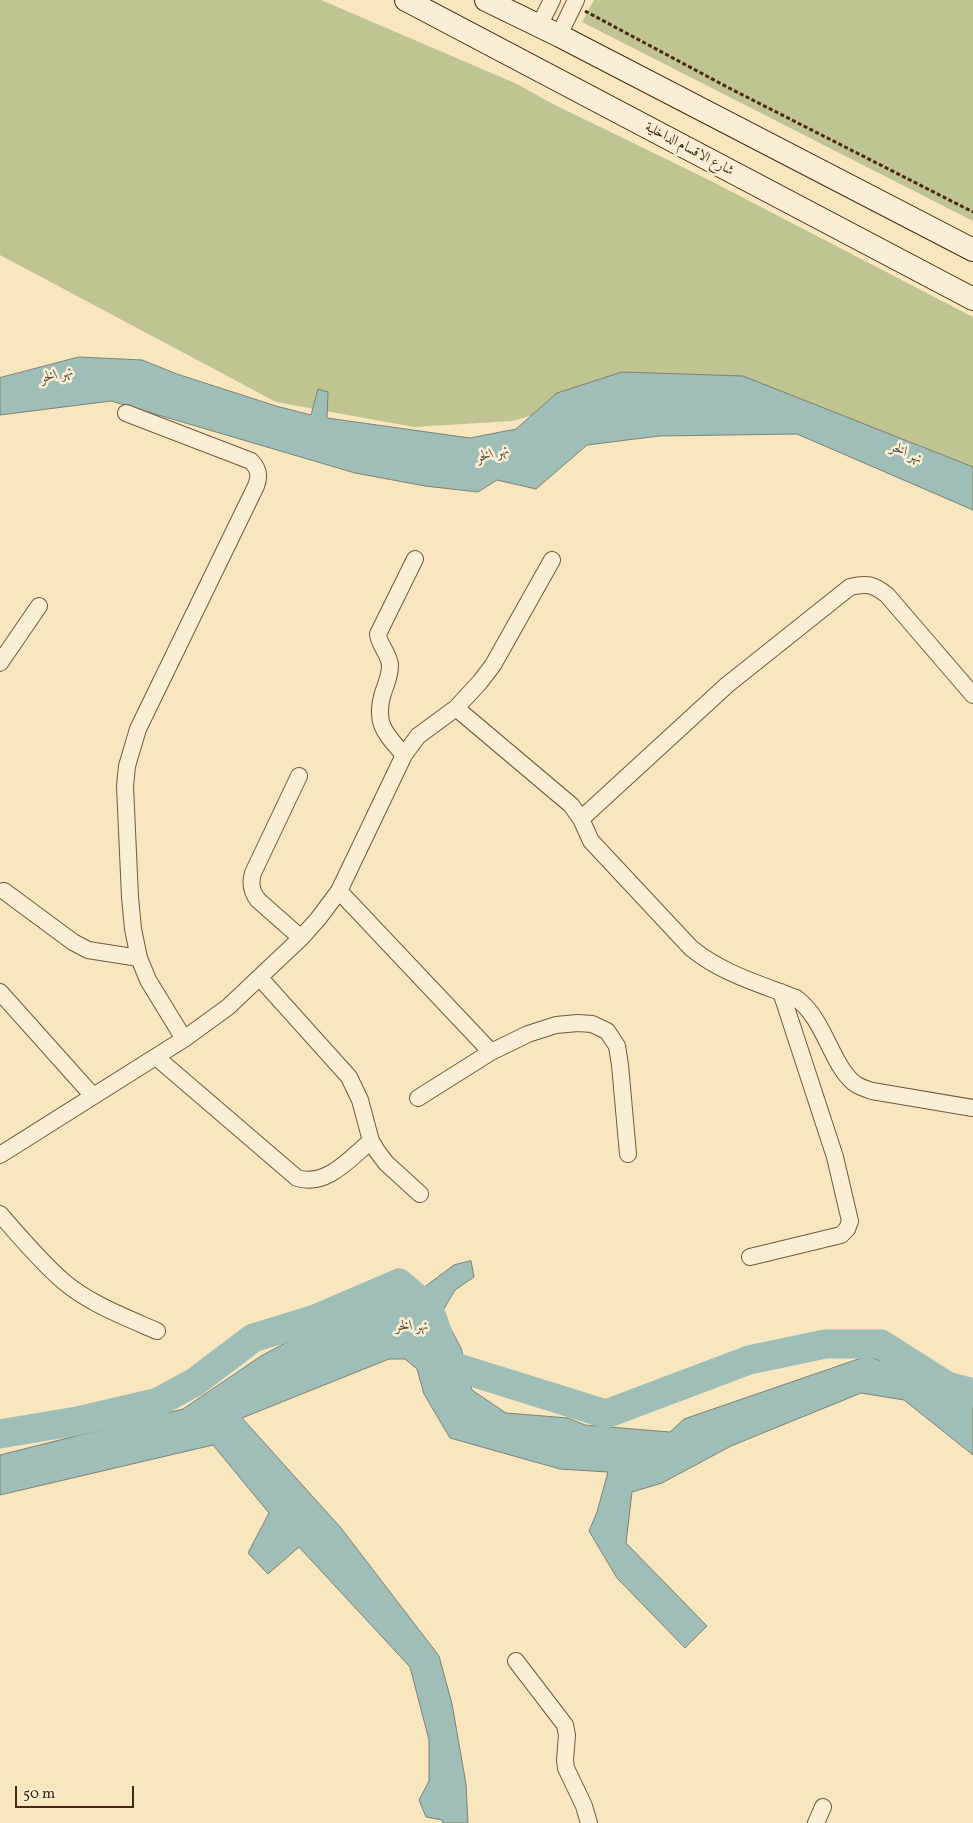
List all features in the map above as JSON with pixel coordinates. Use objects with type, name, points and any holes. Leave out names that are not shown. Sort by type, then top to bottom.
[{"type":"street","name":"شارع الاقسام الداخلية","points":[[406,0],[973,299]]},
{"type":"street","points":[[486,0],[973,250]]},
{"type":"street","points":[[549,31],[552,0]]},
{"type":"street","points":[[549,31],[575,2]]},
{"type":"street","points":[[126,413],[251,461],[258,472],[259,479],[138,729],[130,753],[125,786],[130,897],[133,929],[139,958],[148,980],[184,1039]]},
{"type":"street","points":[[404,755],[387,736],[380,722],[380,704],[390,669],[387,655],[378,634],[415,559]]},
{"type":"street","points":[[0,1155],[184,1039],[228,1006],[301,938],[339,891],[404,755],[418,736],[456,708],[493,665],[552,560]]},
{"type":"street","points":[[580,819],[727,685],[850,587],[863,584],[877,587],[887,595],[973,695]]},
{"type":"street","points":[[0,664],[39,606]]},
{"type":"street","points":[[456,708],[571,805],[590,840],[691,948],[704,959],[722,969],[796,998],[806,1005],[816,1019],[847,1076],[857,1085],[872,1091],[973,1108]]},
{"type":"street","points":[[299,776],[254,873],[252,885],[258,900],[301,938]]},
{"type":"street","points":[[339,891],[491,1052]]},
{"type":"street","points":[[4,892],[81,946],[103,953],[139,958]]},
{"type":"street","points":[[260,978],[349,1077],[360,1100],[371,1141],[386,1163],[420,1194]]},
{"type":"street","points":[[0,992],[94,1096]]},
{"type":"street","points":[[750,1257],[841,1235],[847,1229],[850,1221],[835,1157],[781,992]]},
{"type":"street","points":[[418,1098],[491,1052],[528,1034],[556,1025],[592,1024],[607,1031],[616,1046],[620,1065],[628,1154]]},
{"type":"street","points":[[156,1057],[297,1178],[307,1181],[319,1180],[331,1174],[371,1141]]},
{"type":"street","points":[[0,1214],[64,1282],[102,1306],[157,1331]]},
{"type":"street","points":[[516,1661],[565,1725],[567,1735],[566,1768],[584,1806],[588,1823]]},
{"type":"street","points":[[816,1823],[823,1807]]},
{"type":"path","points":[[575,2],[729,88],[973,212]]},
{"type":"green space","points":[[0,0],[321,0],[517,84],[551,103],[709,180],[973,317],[973,475],[663,378],[512,421],[414,427],[276,402],[0,255]]},
{"type":"green space","points":[[594,0],[973,0],[973,221],[582,22]]},
{"type":"water","name":"نهر الخر","points":[[79,357],[142,360],[177,374],[276,406],[311,415],[318,389],[328,392],[327,418],[470,438],[516,429],[557,393],[622,372],[743,376],[973,467],[973,510],[797,434],[659,436],[587,445],[536,489],[497,480],[478,492],[425,486],[355,473],[111,401],[0,415],[0,378]]},
{"type":"water","name":"نهر الخر","points":[[471,1261],[474,1277],[455,1290],[442,1312],[461,1348],[472,1390],[506,1413],[568,1418],[585,1425],[670,1432],[684,1419],[867,1356],[902,1368],[973,1402],[973,1455],[904,1400],[861,1393],[731,1446],[662,1483],[632,1492],[626,1543],[707,1626],[685,1648],[617,1578],[589,1531],[597,1512],[608,1472],[560,1469],[450,1438],[424,1394],[417,1369],[405,1359],[389,1359],[242,1418],[341,1528],[439,1656],[452,1704],[466,1784],[468,1823],[443,1823],[442,1820],[426,1817],[419,1800],[429,1781],[429,1740],[410,1667],[299,1547],[268,1574],[248,1553],[269,1513],[213,1445],[0,1495],[0,1455],[183,1409],[261,1356],[306,1332],[423,1288],[454,1265]]},
{"type":"waterway","points":[[0,1434],[77,1421],[158,1402],[195,1382],[253,1338],[315,1319],[399,1283],[429,1309],[449,1365],[606,1414],[749,1360],[825,1344],[881,1344],[947,1386],[973,1393]]}]
